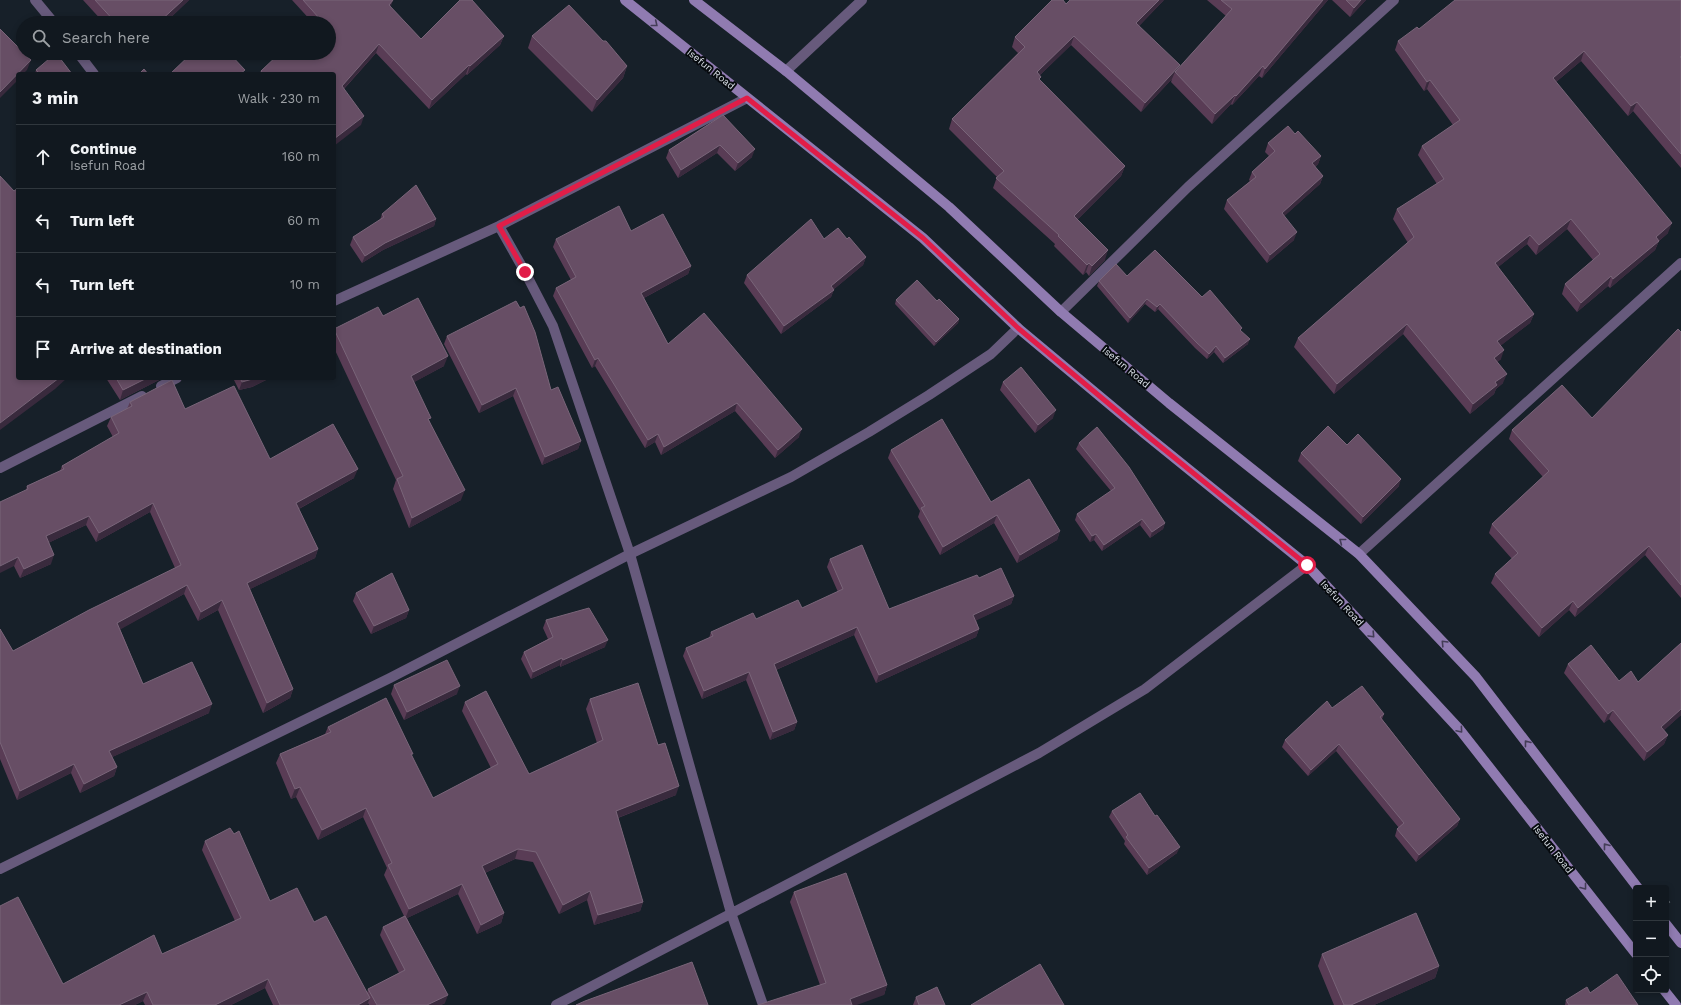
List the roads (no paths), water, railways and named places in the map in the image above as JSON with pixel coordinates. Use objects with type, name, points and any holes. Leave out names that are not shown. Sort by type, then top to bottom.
[{"type":"street","points":[[35,0],[48,16]]},
{"type":"street","name":"Isefun Road","points":[[625,0],[923,238],[1018,328],[1145,434],[1307,565],[1460,730],[1633,950]]},
{"type":"street","name":"Isefun Road","points":[[694,0],[786,71],[949,207],[1061,312],[1169,404],[1359,554],[1476,677],[1636,885]]},
{"type":"street","points":[[786,71],[862,0]]},
{"type":"street","points":[[1061,312],[1188,187],[1394,0]]},
{"type":"street","points":[[83,60],[92,72]]},
{"type":"street","points":[[336,300],[499,226],[747,98]]},
{"type":"street","points":[[499,226],[553,326],[630,554],[731,913],[763,1005]]},
{"type":"street","points":[[1359,554],[1681,263]]},
{"type":"street","points":[[0,869],[390,678],[630,554],[791,477],[929,395],[991,354],[1018,328]]},
{"type":"street","points":[[0,468],[173,380]]},
{"type":"street","points":[[556,1005],[1039,754],[1145,690],[1307,565]]},
{"type":"street","points":[[1669,928],[1681,943]]},
{"type":"street","points":[[1666,993],[1676,1005]]}]
